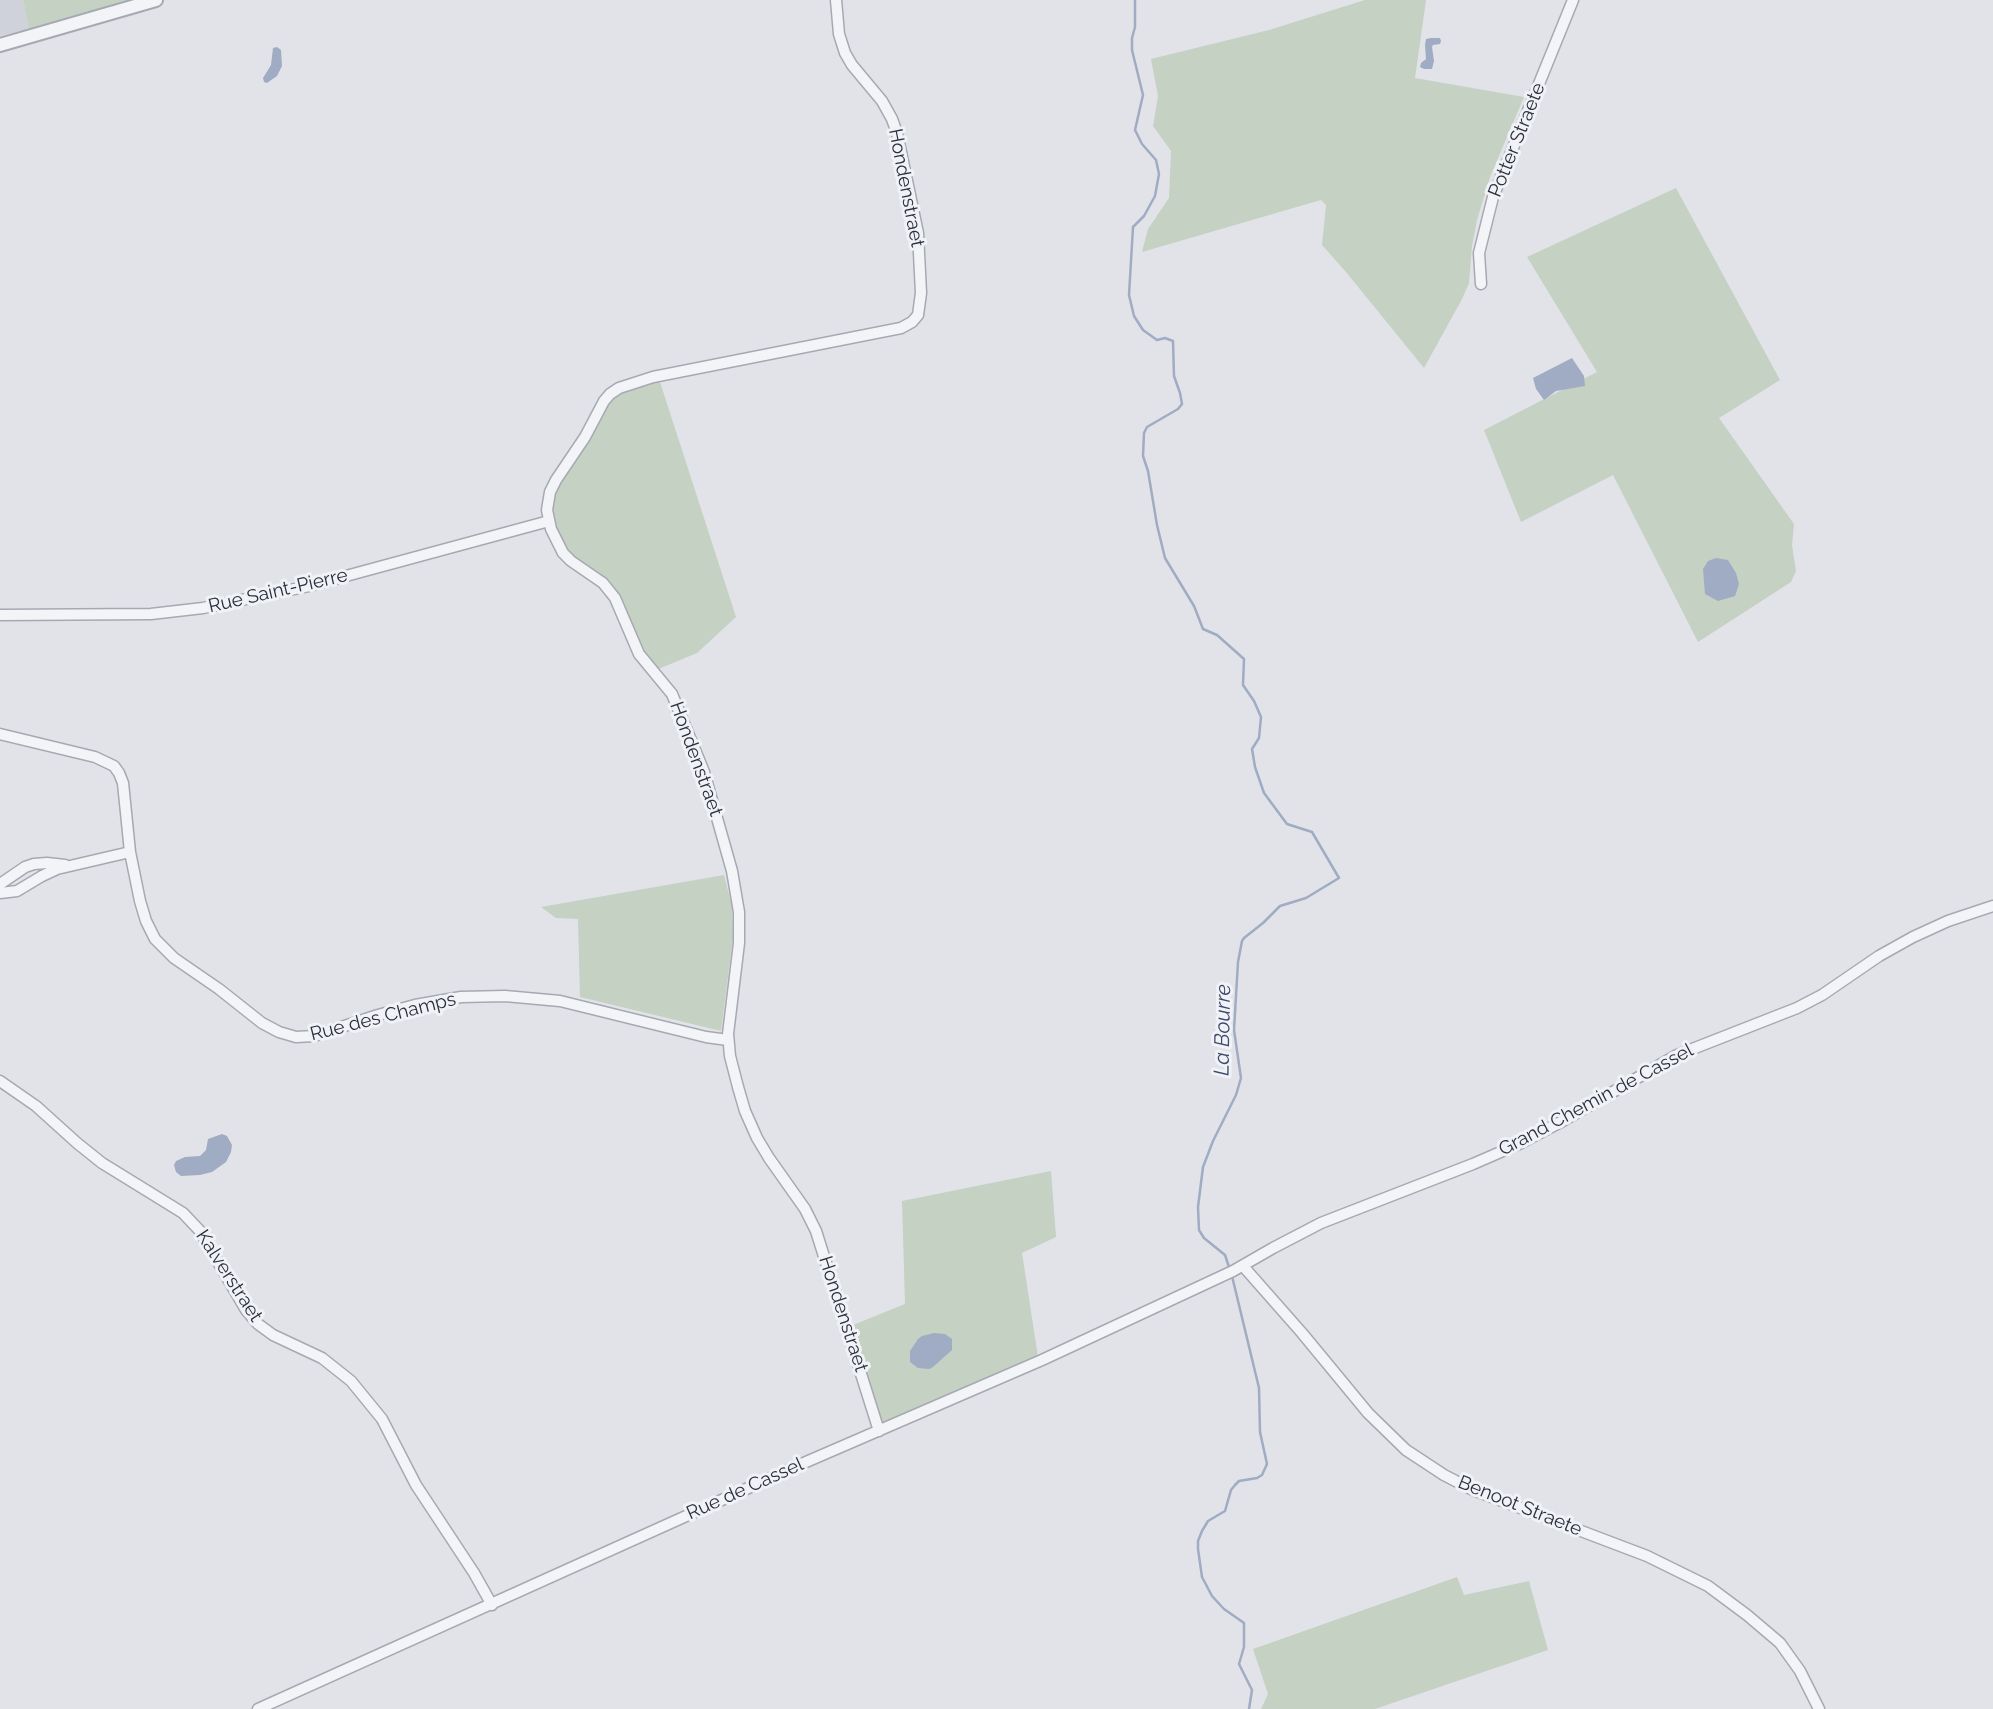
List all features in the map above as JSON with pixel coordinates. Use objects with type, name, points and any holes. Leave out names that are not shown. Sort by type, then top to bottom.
[{"type":"street","points":[[0,45],[156,0]]},
{"type":"street","name":"Hondenstraet","points":[[836,0],[839,34],[845,53],[882,101],[897,133],[918,233],[921,300],[918,315],[901,328],[646,379],[619,388],[604,401],[585,437],[553,486],[547,504],[549,521],[566,557],[597,579],[615,598],[639,654],[664,683],[675,701],[707,779],[733,878],[738,912],[739,943],[728,1040],[740,1096],[765,1152],[805,1209],[816,1231],[879,1431]]},
{"type":"street","name":"Potter Straete","points":[[1481,284],[1479,253],[1493,197],[1573,0]]},
{"type":"street","name":"Rue Saint-Pierre","points":[[0,615],[151,614],[203,608],[309,586],[549,521]]},
{"type":"street","name":"Rue des Champs","points":[[0,734],[100,759],[114,766],[122,783],[130,852],[142,908],[149,928],[159,944],[262,1023],[285,1034],[314,1037],[378,1015],[424,1003],[461,997],[505,996],[560,1001],[706,1038],[728,1040]]},
{"type":"street","points":[[0,893],[17,891],[46,873],[130,852]]},
{"type":"street","points":[[0,884],[34,864],[69,866]]},
{"type":"street","name":"Grand Chemin de Cassel","points":[[1234,1270],[1321,1223],[1486,1159],[1540,1134],[1677,1055],[1797,1008],[1913,937],[1948,921],[1993,906]]},
{"type":"street","name":"Kalverstraet","points":[[0,1081],[36,1106],[102,1163],[183,1213],[200,1231],[246,1310],[258,1324],[273,1335],[322,1358],[351,1381],[382,1419],[416,1485],[492,1605]]},
{"type":"street","name":"Rue de Cassel","points":[[258,1709],[694,1512],[1042,1360],[1234,1270]]},
{"type":"street","name":"Benoot Straete","points":[[1234,1270],[1302,1333],[1367,1413],[1406,1450],[1473,1490],[1647,1556],[1708,1586],[1780,1643],[1795,1662],[1819,1709]]},
{"type":"shaded area","points":[[0,0],[23,0],[29,29],[0,36]]},
{"type":"green space","points":[[23,0],[131,0],[29,29]]},
{"type":"green space","points":[[1365,0],[1426,0],[1415,78],[1524,97],[1490,177],[1477,220],[1469,283],[1424,368],[1322,245],[1326,205],[1321,200],[1142,252],[1148,229],[1169,198],[1171,151],[1153,126],[1158,96],[1151,59],[1269,30]]},
{"type":"green space","points":[[1676,188],[1780,380],[1719,418],[1794,524],[1792,545],[1796,571],[1791,582],[1698,642],[1613,475],[1521,522],[1484,430],[1597,372],[1527,257]]},
{"type":"green space","points":[[660,382],[736,617],[697,653],[656,670],[633,631],[624,603],[616,589],[609,580],[567,551],[553,523],[551,506],[555,491],[603,409],[618,392]]},
{"type":"green space","points":[[724,875],[732,906],[733,937],[721,1031],[580,997],[578,919],[556,918],[541,907]]},
{"type":"green space","points":[[1051,1171],[1056,1237],[1022,1253],[1038,1357],[883,1424],[848,1327],[905,1304],[902,1201]]},
{"type":"green space","points":[[1457,1577],[1464,1595],[1529,1581],[1548,1650],[1375,1709],[1261,1709],[1268,1694],[1253,1649]]},
{"type":"water","points":[[1440,38],[1441,41],[1432,47],[1432,69],[1424,69],[1420,67],[1426,59],[1426,39]]},
{"type":"water","points":[[273,48],[281,50],[282,66],[277,76],[267,83],[263,78],[271,65]]},
{"type":"water","points":[[1572,358],[1584,376],[1585,386],[1556,391],[1544,400],[1536,389],[1533,378]]},
{"type":"water","points":[[1716,558],[1728,560],[1739,584],[1735,596],[1718,601],[1705,594],[1703,569],[1708,561]]},
{"type":"water","points":[[222,1134],[227,1136],[232,1145],[226,1162],[212,1172],[200,1175],[181,1176],[176,1172],[176,1161],[200,1156],[206,1150],[208,1139]]},
{"type":"water","points":[[945,1334],[952,1339],[952,1350],[933,1367],[918,1368],[910,1362],[910,1351],[922,1336]]},
{"type":"waterway","name":"La Bourre","points":[[1135,0],[1132,50],[1143,95],[1135,130],[1142,144],[1156,160],[1159,174],[1155,196],[1144,216],[1133,227],[1129,295],[1134,316],[1143,330],[1157,340],[1165,338],[1173,341],[1174,376],[1182,404],[1147,427],[1144,433],[1143,456],[1157,525],[1165,558],[1194,606],[1203,629],[1217,635],[1244,659],[1243,685],[1261,717],[1259,738],[1252,749],[1264,793],[1287,824],[1312,832],[1339,878],[1306,898],[1280,906],[1242,941],[1238,962],[1234,1030],[1241,1078],[1203,1167],[1198,1207],[1199,1230],[1204,1238],[1225,1255],[1230,1270]]},
{"type":"waterway","name":"La Bourre","points":[[1232,1276],[1259,1388],[1260,1432],[1267,1464],[1262,1475],[1239,1481],[1235,1485],[1225,1511],[1208,1521],[1202,1531],[1198,1549],[1202,1577],[1212,1596],[1224,1609],[1244,1623],[1244,1647],[1239,1664],[1252,1690],[1249,1709]]}]
